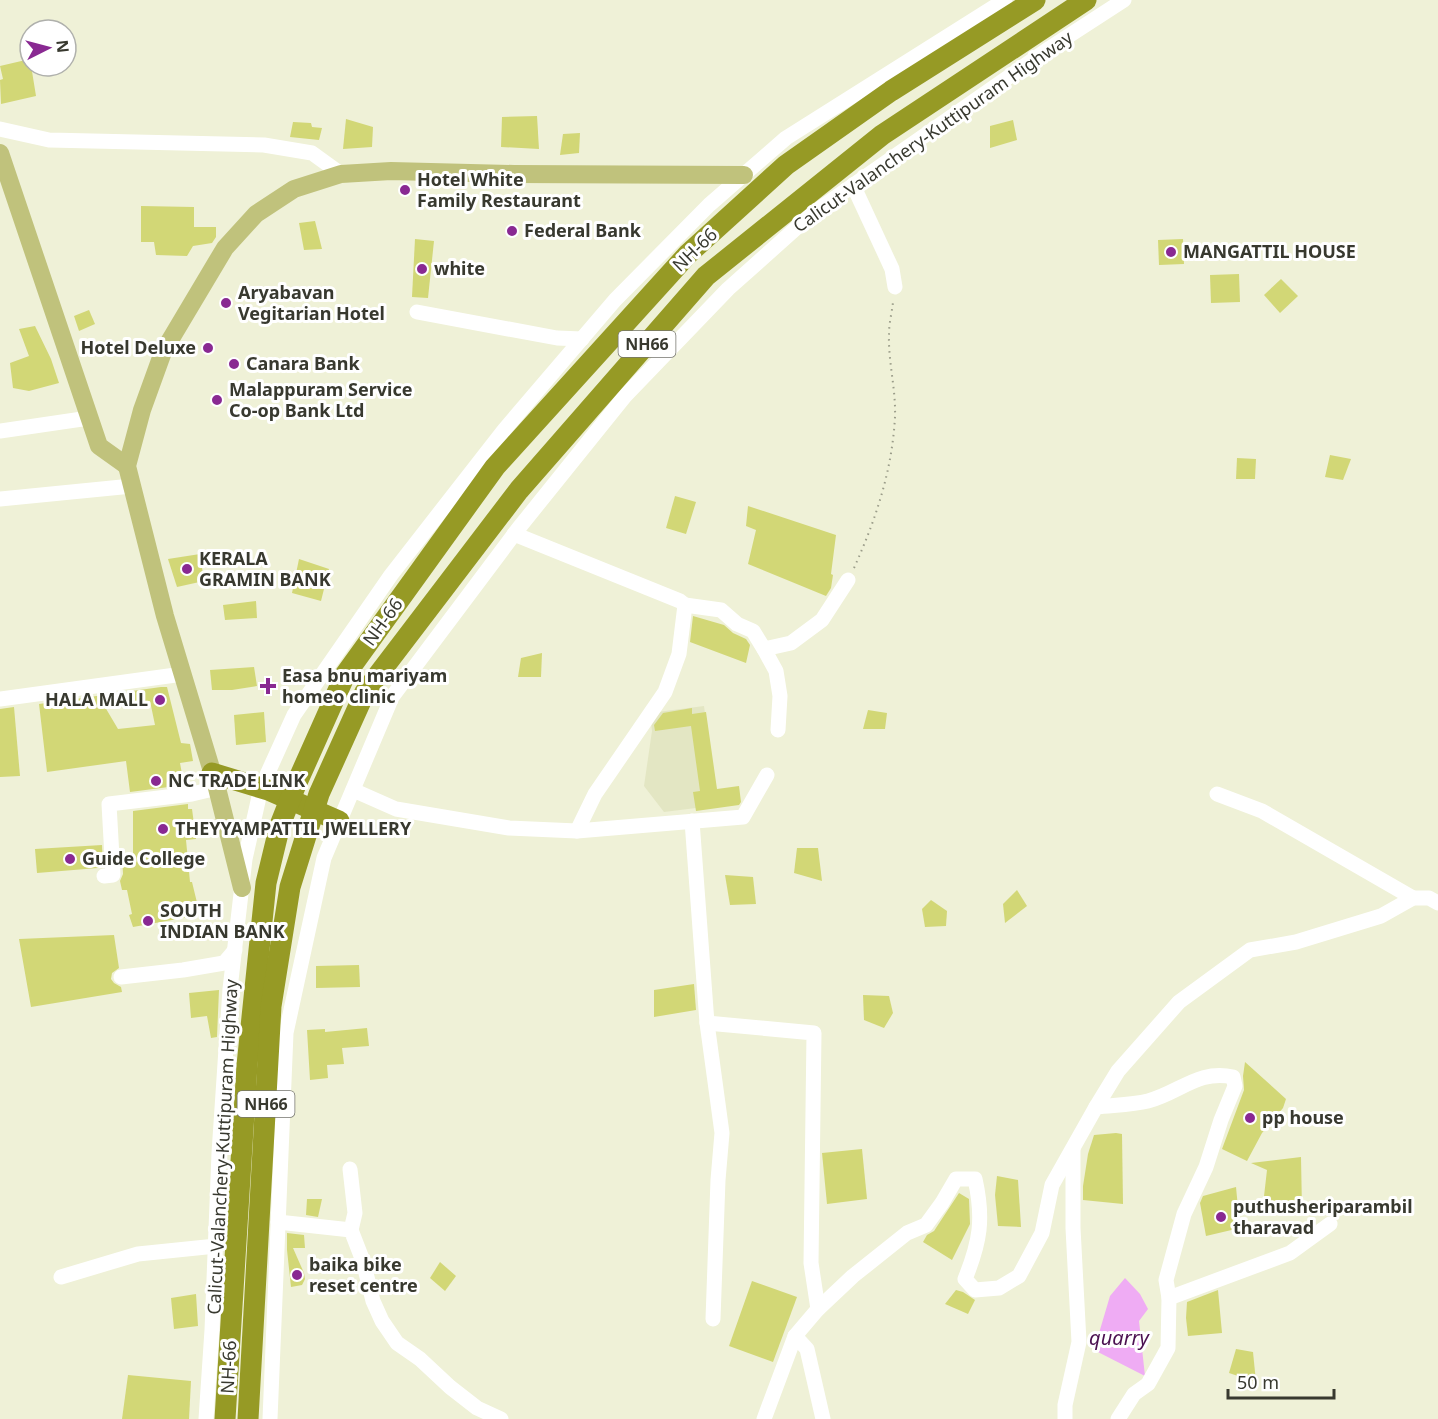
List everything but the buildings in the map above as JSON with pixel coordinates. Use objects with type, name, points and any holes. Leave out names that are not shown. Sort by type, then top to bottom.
[{"type":"highway","name":"NH-66","points":[[225,1419],[247,1065],[266,883],[280,825],[345,675],[495,467],[688,254],[786,165],[891,91],[1035,0]]},
{"type":"highway","name":"Calicut-Valanchery-Kuttipuram Highway","points":[[319,794],[365,692],[519,490],[706,276],[882,135],[1086,0]]},
{"type":"highway","points":[[214,781],[264,789],[334,818]]},
{"type":"highway","name":"NH66","points":[[248,1419],[271,1006],[290,887],[319,794]]},
{"type":"main road","points":[[0,153],[99,446],[127,466]]},
{"type":"main road","points":[[242,888],[214,781],[165,616],[127,466],[142,411],[164,352],[225,248],[256,214],[294,189],[341,174],[391,171],[744,175]]},
{"type":"street","name":"Calicut-Valanchery-Kuttipuram Highway","points":[[206,1419],[221,1130],[235,950],[245,859],[264,789],[294,715],[392,575],[504,430],[615,300],[709,205],[786,138],[1005,0]]},
{"type":"street","name":"Calicut-Valanchery-Kuttipuram Highway","points":[[270,1419],[286,1033],[334,818],[353,790],[392,697],[514,534],[625,396],[728,289],[812,214],[1050,48],[1124,0]]},
{"type":"street","points":[[0,129],[49,140],[264,145],[312,153],[341,174]]},
{"type":"street","points":[[853,185],[892,269],[896,287]]},
{"type":"street","points":[[417,312],[557,338],[582,339]]},
{"type":"street","points":[[0,431],[89,418]]},
{"type":"street","points":[[0,499],[132,486]]},
{"type":"street","points":[[514,534],[685,605],[721,610],[737,624],[753,631],[776,671],[780,696],[778,730]]},
{"type":"street","points":[[764,649],[791,643],[822,620],[848,580]]},
{"type":"street","points":[[577,831],[595,794],[665,692],[679,654],[685,605]]},
{"type":"street","points":[[0,699],[183,675]]},
{"type":"street","points":[[353,790],[396,808],[509,828],[577,831],[743,817],[767,775]]},
{"type":"street","points":[[104,876],[113,875],[109,804],[192,794],[214,781]]},
{"type":"street","points":[[1217,794],[1262,811],[1413,898]]},
{"type":"street","points":[[692,821],[707,1023],[722,1133],[713,1319]]},
{"type":"street","points":[[764,1419],[795,1336],[818,1309],[853,1276],[907,1233],[926,1225],[956,1179],[975,1179],[980,1215],[977,1249],[965,1279],[975,1290],[999,1288],[1019,1276],[1042,1233],[1052,1185],[1073,1146],[1118,1071],[1179,1002],[1250,951],[1296,942],[1381,916],[1413,898],[1429,898],[1438,903]]},
{"type":"street","points":[[121,977],[224,963],[235,950]]},
{"type":"street","points":[[707,1023],[814,1033],[811,1263],[818,1309]]},
{"type":"street","points":[[1096,1107],[1149,1101],[1200,1077],[1220,1074],[1233,1077],[1235,1086],[1206,1167],[1184,1214],[1166,1280],[1169,1298],[1168,1348],[1148,1384],[1134,1394],[1118,1419]]},
{"type":"street","points":[[1065,1419],[1065,1405],[1079,1342],[1073,1228],[1073,1146]]},
{"type":"street","points":[[350,1169],[355,1214],[351,1230],[363,1261],[373,1301],[382,1321],[397,1342],[420,1359],[450,1387],[477,1408],[501,1419]]},
{"type":"street","points":[[278,1222],[351,1230]]},
{"type":"street","points":[[1169,1298],[1290,1253],[1330,1224]]},
{"type":"street","points":[[61,1277],[138,1254],[216,1246]]},
{"type":"street","points":[[795,1336],[807,1349],[823,1419]]},
{"type":"path","points":[[848,580],[873,525],[890,462],[895,406],[888,334],[896,287]]},
{"type":"shaded area","points":[[704,706],[715,790],[736,803],[664,812],[644,786],[652,731],[650,713]]},
{"type":"water","name":"quarry","points":[[1125,1278],[1140,1294],[1148,1309],[1139,1321],[1145,1376],[1094,1350],[1110,1296]]},
{"type":"place","name":"Hotel White Family Restaurant","points":[[405,190]]},
{"type":"place","name":"Federal Bank","points":[[512,231]]},
{"type":"place","name":"MANGATTIL HOUSE","points":[[1171,252]]},
{"type":"place","name":"white","points":[[422,269]]},
{"type":"place","name":"Aryabavan Vegitarian Hotel","points":[[226,303]]},
{"type":"place","name":"Hotel Deluxe","points":[[208,348]]},
{"type":"place","name":"Canara Bank","points":[[234,364]]},
{"type":"place","name":"Malappuram Service Co-op Bank Ltd","points":[[217,400]]},
{"type":"place","name":"KERALA GRAMIN BANK","points":[[187,569]]},
{"type":"place","name":"Easa bnu mariyam homeo clinic","points":[[268,686]]},
{"type":"place","name":"HALA MALL","points":[[160,700]]},
{"type":"place","name":"NC TRADE LINK","points":[[156,781]]},
{"type":"place","name":"THEYYAMPATTIL JWELLERY","points":[[163,829]]},
{"type":"place","name":"Guide College","points":[[70,859]]},
{"type":"place","name":"SOUTH INDIAN BANK","points":[[148,921]]},
{"type":"place","name":"pp house","points":[[1250,1118]]},
{"type":"place","name":"puthusheriparambil tharavad","points":[[1221,1217]]},
{"type":"place","name":"baika bike reset centre","points":[[297,1275]]}]
